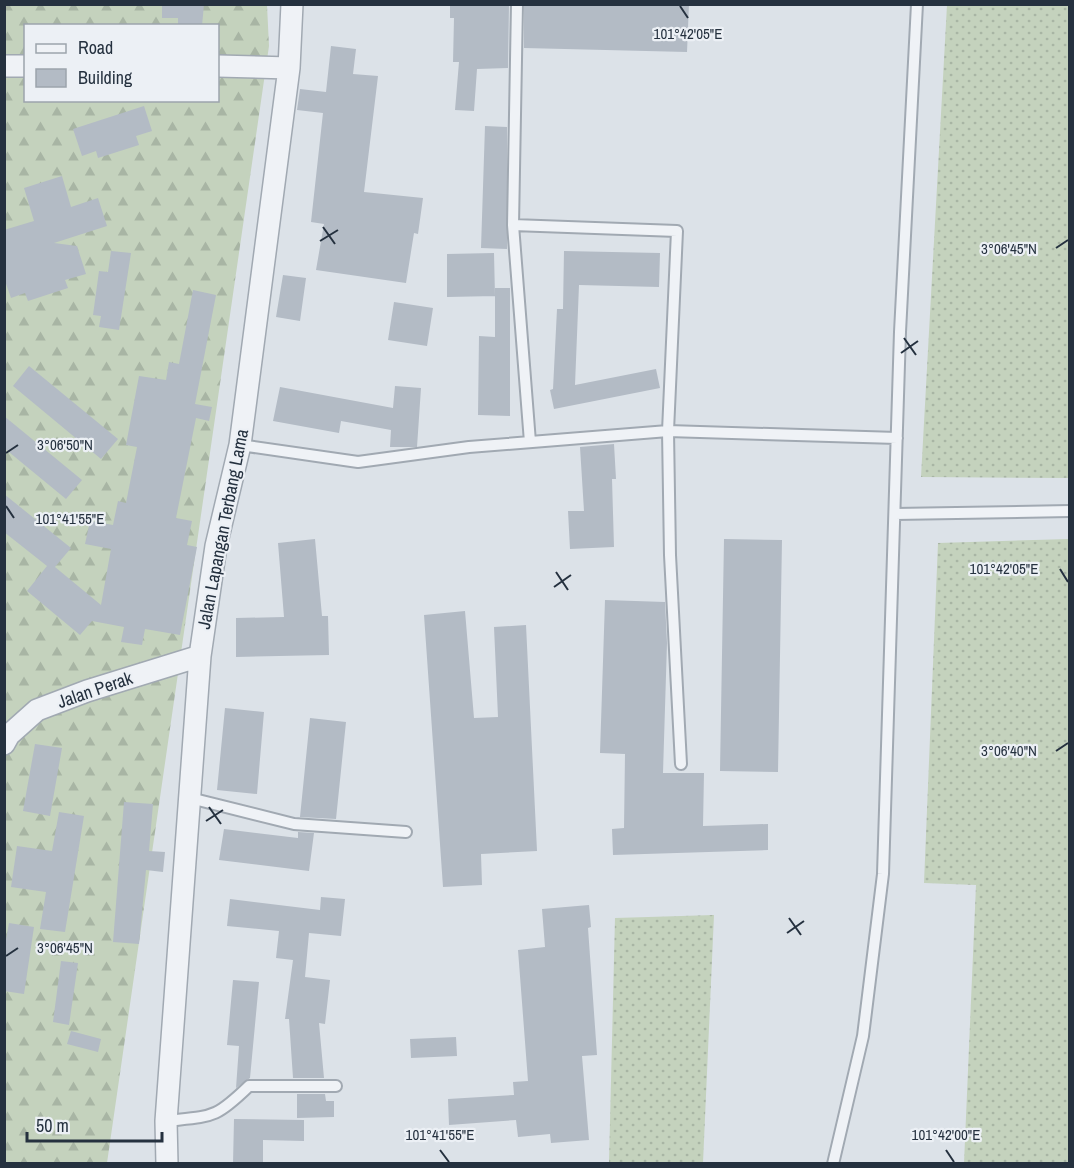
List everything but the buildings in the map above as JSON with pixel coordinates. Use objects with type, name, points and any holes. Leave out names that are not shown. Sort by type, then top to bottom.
[{"type":"street","name":"Jalan Lapangan Terbang Lama","points":[[162,1158],[200,656],[216,546],[240,445],[289,68],[292,4]]},
{"type":"street","points":[[4,66],[24,66]]},
{"type":"street","points":[[219,66],[289,68]]},
{"type":"street","name":"Jalan Perak","points":[[4,744],[9,735],[37,710],[87,691],[200,656]]},
{"type":"lane","points":[[517,4],[513,225],[530,442]]},
{"type":"lane","points":[[833,1164],[863,1036],[883,874],[897,438],[916,4]]},
{"type":"lane","points":[[513,225],[677,231],[668,431],[670,555],[681,764]]},
{"type":"lane","points":[[240,445],[358,462],[530,442],[668,431],[897,438]]},
{"type":"lane","points":[[895,514],[1070,511]]},
{"type":"lane","points":[[190,798],[294,824],[406,832]]},
{"type":"lane","points":[[166,1120],[207,1117],[223,1111],[249,1086],[336,1086]]},
{"type":"green space","points":[[5,5],[267,5],[269,46],[107,1163],[5,1164]]},
{"type":"green space","points":[[947,5],[1069,5],[1069,478],[921,477]]},
{"type":"green space","points":[[1069,539],[1069,1163],[964,1163],[976,885],[924,883],[938,543]]},
{"type":"green space","points":[[714,915],[703,1163],[609,1163],[615,918]]}]
